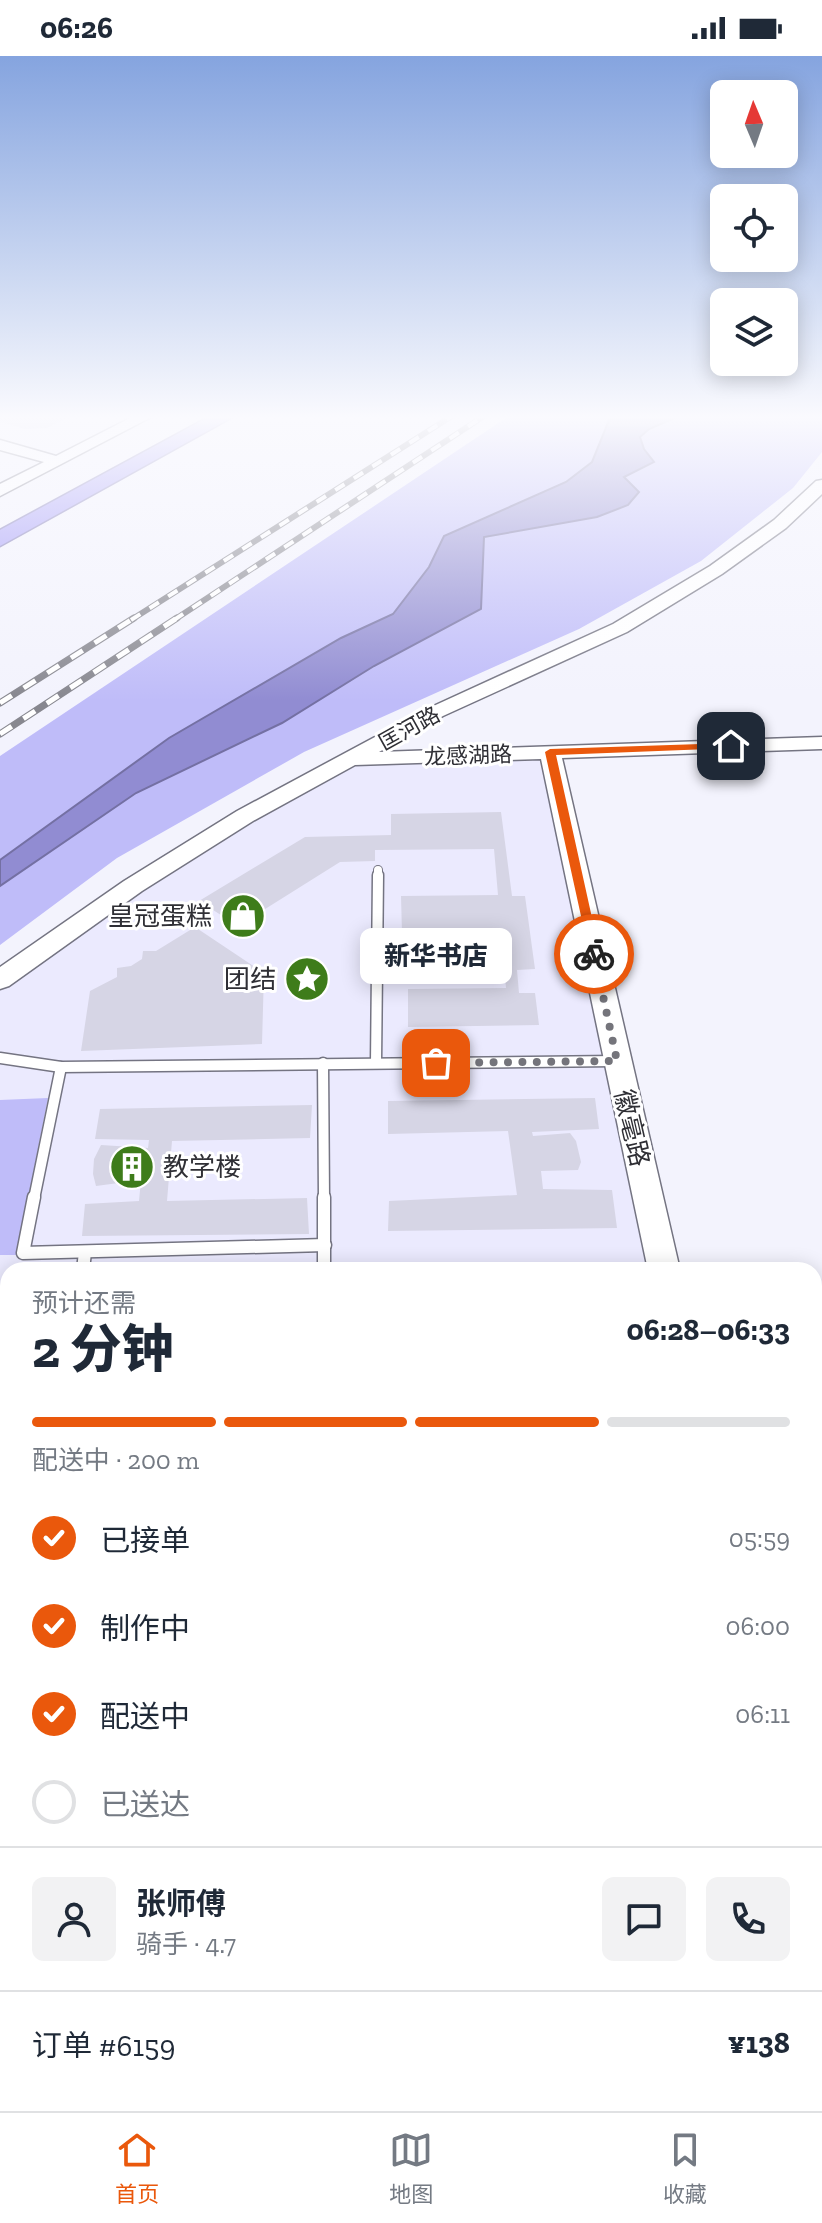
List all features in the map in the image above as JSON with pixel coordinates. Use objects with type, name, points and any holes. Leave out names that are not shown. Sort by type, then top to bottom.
[{"type":"highway","points":[[0,539],[53,510]]},
{"type":"street","name":"匡河路","points":[[0,980],[133,886],[245,816],[354,760],[436,712],[620,628],[716,570],[795,510]]},
{"type":"street","name":"龙感湖路","points":[[354,760],[822,743]]},
{"type":"street","name":"徽毫路","points":[[550,752],[662,1262]]},
{"type":"lane","points":[[376,1063],[378,870]]},
{"type":"lane","points":[[0,1058],[61,1067],[617,1061]]},
{"type":"lane","points":[[323,1063],[324,1262]]},
{"type":"lane","points":[[61,1067],[23,1253],[325,1245]]},
{"type":"lane","points":[[84,1262],[85,1252]]},
{"type":"shaded area","points":[[368,510],[765,510],[701,561],[579,629],[304,752],[117,858],[0,945],[0,756]]},
{"type":"shaded area","points":[[503,510],[615,510],[597,517],[484,537],[481,609],[374,666],[282,723],[136,793],[0,886],[0,860],[169,738],[341,638],[393,614],[429,567],[444,536]]},
{"type":"shaded area","points":[[550,752],[662,1262],[0,1262],[0,980],[133,886],[354,760]]},
{"type":"shaded area","points":[[48,1098],[17,1255],[0,1255],[0,1100]]},
{"type":"building","points":[[711,720],[739,720],[745,730],[713,731]]},
{"type":"building","points":[[501,812],[512,896],[525,896],[535,969],[517,970],[519,993],[535,993],[539,1025],[408,1027],[408,989],[506,988],[501,932],[402,933],[401,896],[498,895],[494,849],[375,850],[375,861],[340,862],[238,926],[199,901],[305,837],[391,835],[391,814]]},
{"type":"building","points":[[195,927],[264,973],[262,1044],[81,1051],[90,991],[117,977],[117,968],[131,966],[142,959],[143,951],[156,951]]},
{"type":"building","points":[[595,1098],[599,1129],[532,1132],[533,1136],[570,1133],[576,1141],[581,1162],[578,1170],[541,1171],[543,1189],[612,1190],[617,1228],[388,1231],[389,1201],[517,1195],[508,1131],[388,1134],[388,1101]]},
{"type":"building","name":"教学楼","points":[[312,1105],[310,1138],[172,1141],[167,1201],[307,1198],[309,1234],[82,1236],[85,1204],[139,1201],[141,1180],[96,1186],[94,1159],[101,1145],[148,1148],[149,1140],[95,1139],[100,1109]]},
{"type":"railway","points":[[131,620],[304,510]]},
{"type":"railway","points":[[174,620],[341,510]]},
{"type":"railway","points":[[0,703],[134,618]]},
{"type":"railway","points":[[0,734],[177,618]]},
{"type":"way so far","points":[[436,1063],[617,1061],[594,954]]},
{"type":"place","name":"皇冠蛋糕","points":[[243,916]]},
{"type":"place","name":"团结","points":[[307,979]]},
{"type":"place","name":"新华书店","points":[[436,1063]]},
{"type":"place","name":"教学楼","points":[[132,1167]]},
{"type":"route","points":[[594,954],[550,752],[731,746]]}]
